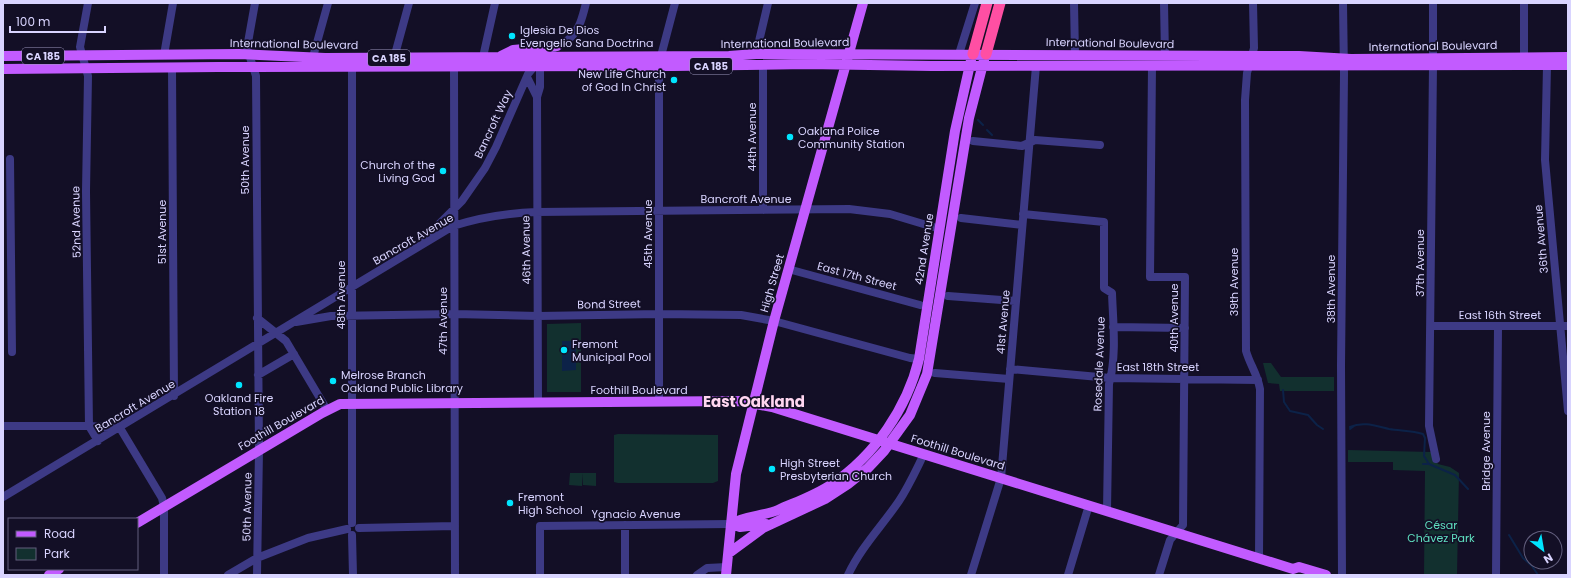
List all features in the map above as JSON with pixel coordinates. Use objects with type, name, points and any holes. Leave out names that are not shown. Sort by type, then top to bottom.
[{"type":"highway","points":[[973,54],[987,3]]},
{"type":"highway","points":[[986,54],[1000,3]]},
{"type":"main road","name":"High Street","points":[[727,571],[736,474],[774,320],[863,3]]},
{"type":"main road","points":[[499,57],[513,50],[558,46]]},
{"type":"main road","name":"International Boulevard","points":[[660,62],[756,54],[986,54],[1165,56],[1250,61],[1433,62],[1568,66]]},
{"type":"main road","name":"42nd Avenue","points":[[731,524],[736,521],[768,514],[820,491],[852,469],[893,421],[905,400],[918,359],[956,123],[973,54]]},
{"type":"main road","points":[[729,553],[759,531],[825,499],[848,484],[868,468],[891,444],[910,415],[927,374],[969,118],[986,54]]},
{"type":"main road","name":"International Boulevard","points":[[3,56],[249,55],[394,58],[499,57],[539,63]]},
{"type":"main road","name":"International Boulevard","points":[[1433,62],[1524,57],[1568,57]]},
{"type":"main road","name":"International Boulevard","points":[[3,69],[454,67],[539,63],[660,62],[846,66],[1152,66],[1250,61]]},
{"type":"main road","points":[[940,229],[944,235],[941,259],[944,272]]},
{"type":"main road","points":[[918,359],[926,356],[933,343]]},
{"type":"main road","name":"Foothill Boulevard","points":[[138,522],[327,410],[340,404],[454,402],[754,403],[1259,558],[1296,572],[1299,567],[1326,575]]},
{"type":"main road","points":[[731,524],[735,526],[750,527],[783,519]]},
{"type":"street","name":"52nd Avenue","points":[[88,3],[80,46],[88,76],[86,191],[89,426]]},
{"type":"street","points":[[164,55],[173,3]]},
{"type":"street","name":"50th Avenue","points":[[255,3],[247,48],[256,76],[259,450],[257,575]]},
{"type":"street","points":[[313,57],[328,3]]},
{"type":"street","points":[[394,58],[409,3]]},
{"type":"street","points":[[483,57],[495,3]]},
{"type":"street","points":[[527,77],[539,63],[558,46],[570,38],[576,31],[581,22],[586,3]]},
{"type":"street","name":"45th Avenue","points":[[659,402],[660,62],[675,3]]},
{"type":"street","points":[[756,54],[768,3]]},
{"type":"street","points":[[959,54],[975,3]]},
{"type":"street","points":[[1074,3],[1075,55]]},
{"type":"street","points":[[1164,3],[1165,56]]},
{"type":"street","name":"39th Avenue","points":[[1253,3],[1254,48],[1250,61],[1245,100],[1246,351],[1258,380],[1260,389],[1259,558]]},
{"type":"street","name":"38th Avenue","points":[[1342,575],[1343,3]]},
{"type":"street","name":"37th Avenue","points":[[1432,3],[1433,62],[1429,426],[1436,459]]},
{"type":"street","points":[[1524,3],[1524,57]]},
{"type":"street","name":"46th Avenue","points":[[538,402],[537,97],[540,87],[539,63]]},
{"type":"street","name":"44th Avenue","points":[[763,64],[763,210]]},
{"type":"street","name":"41st Avenue","points":[[971,575],[1001,478],[1036,66]]},
{"type":"street","name":"40th Avenue","points":[[1152,66],[1150,277],[1186,277],[1183,525],[1170,540],[1160,575]]},
{"type":"street","name":"36th Avenue","points":[[1547,66],[1545,160],[1564,326],[1568,410]]},
{"type":"street","name":"48th Avenue","points":[[352,67],[353,403],[350,529],[353,575]]},
{"type":"street","name":"47th Avenue","points":[[454,67],[453,226],[455,575]]},
{"type":"street","name":"51st Avenue","points":[[172,68],[174,396]]},
{"type":"street","name":"46th Avenue","points":[[527,77],[537,97]]},
{"type":"street","name":"Bancroft Way","points":[[412,251],[453,210],[473,186],[496,147],[527,77]]},
{"type":"street","points":[[973,142],[1022,146],[1035,140],[1100,146]]},
{"type":"street","points":[[10,160],[6,188],[12,352]]},
{"type":"street","name":"Bancroft Avenue","points":[[3,497],[277,334],[309,311],[453,226],[492,215],[537,212],[806,209],[871,211],[899,217],[940,229]]},
{"type":"street","name":"Rosedale Avenue","points":[[1023,214],[1104,222],[1104,288],[1112,293],[1113,328],[1109,384],[1107,511]]},
{"type":"street","points":[[961,218],[1022,225]]},
{"type":"street","name":"East 17th Street","points":[[788,269],[920,305]]},
{"type":"street","points":[[948,296],[1016,301]]},
{"type":"street","name":"Bond Street","points":[[295,322],[332,316],[454,314],[538,316],[660,314],[741,315],[774,320],[918,359]]},
{"type":"street","points":[[257,318],[286,341],[327,410]]},
{"type":"street","name":"East 16th Street","points":[[1431,326],[1564,326]]},
{"type":"street","name":"Bridge Avenue","points":[[1496,575],[1498,327]]},
{"type":"street","points":[[1113,328],[1185,328]]},
{"type":"street","points":[[258,375],[294,354]]},
{"type":"street","name":"East 18th Street","points":[[1010,369],[1110,378],[1258,380]]},
{"type":"street","points":[[935,373],[1009,379]]},
{"type":"street","points":[[3,426],[89,426],[120,428],[162,498],[164,507],[164,575]]},
{"type":"street","points":[[89,426],[98,441]]},
{"type":"street","points":[[848,575],[857,556],[899,500],[913,477],[924,454]]},
{"type":"street","points":[[1068,575],[1089,505]]},
{"type":"street","name":"Ygnacio Avenue","points":[[540,575],[540,526],[731,524]]},
{"type":"street","points":[[625,525],[625,575]]},
{"type":"street","points":[[228,575],[257,558],[308,538],[350,529],[356,534],[359,528],[455,526]]},
{"type":"street","points":[[697,575],[707,568],[727,571]]},
{"type":"green space","name":"Fremont Municipal Pool","points":[[581,323],[581,392],[547,392],[547,324]]},
{"type":"green space","points":[[1263,363],[1271,363],[1281,377],[1334,377],[1334,391],[1280,391],[1279,384],[1268,383]]},
{"type":"green space","points":[[614,435],[718,435],[718,481],[713,483],[614,482]]},
{"type":"green space","name":"César Chávez Park","points":[[1348,450],[1431,452],[1438,464],[1450,467],[1459,473],[1457,575],[1424,575],[1425,471],[1393,470],[1393,462],[1348,462]]},
{"type":"green space","points":[[570,473],[583,473],[582,486],[569,485]]},
{"type":"green space","points":[[583,473],[596,473],[596,486],[583,485]]},
{"type":"water","points":[[562,341],[576,341],[576,370],[562,371]]},
{"type":"waterway","points":[[978,120],[983,125]]},
{"type":"waterway","points":[[987,130],[992,135]]},
{"type":"waterway","points":[[1283,390],[1284,402],[1290,411],[1308,415],[1323,429]]},
{"type":"waterway","points":[[1350,427],[1360,424],[1423,434],[1425,438],[1424,456],[1429,464],[1455,475],[1468,489]]},
{"type":"waterway","points":[[1350,429],[1354,426]]},
{"type":"waterway","points":[[1423,464],[1429,464]]},
{"type":"waterway","points":[[1509,535],[1523,558],[1532,566],[1538,575]]},
{"type":"place","name":"Iglesia De Dios Evengelio Sana Doctrina","points":[[512,36]]},
{"type":"place","name":"New Life Church of God In Christ","points":[[674,80]]},
{"type":"place","name":"Oakland Police Community Station","points":[[790,137]]},
{"type":"place","name":"Church of the Living God","points":[[443,171]]},
{"type":"place","name":"Fremont Municipal Pool","points":[[564,350]]},
{"type":"place","name":"Melrose Branch Oakland Public Library","points":[[333,381]]},
{"type":"place","name":"Oakland Fire Station 18","points":[[239,385]]},
{"type":"place","name":"High Street Presbyterian Church","points":[[772,469]]},
{"type":"place","name":"Fremont High School","points":[[510,503]]},
{"type":"district","name":"East Oakland","points":[[754,401]]}]
